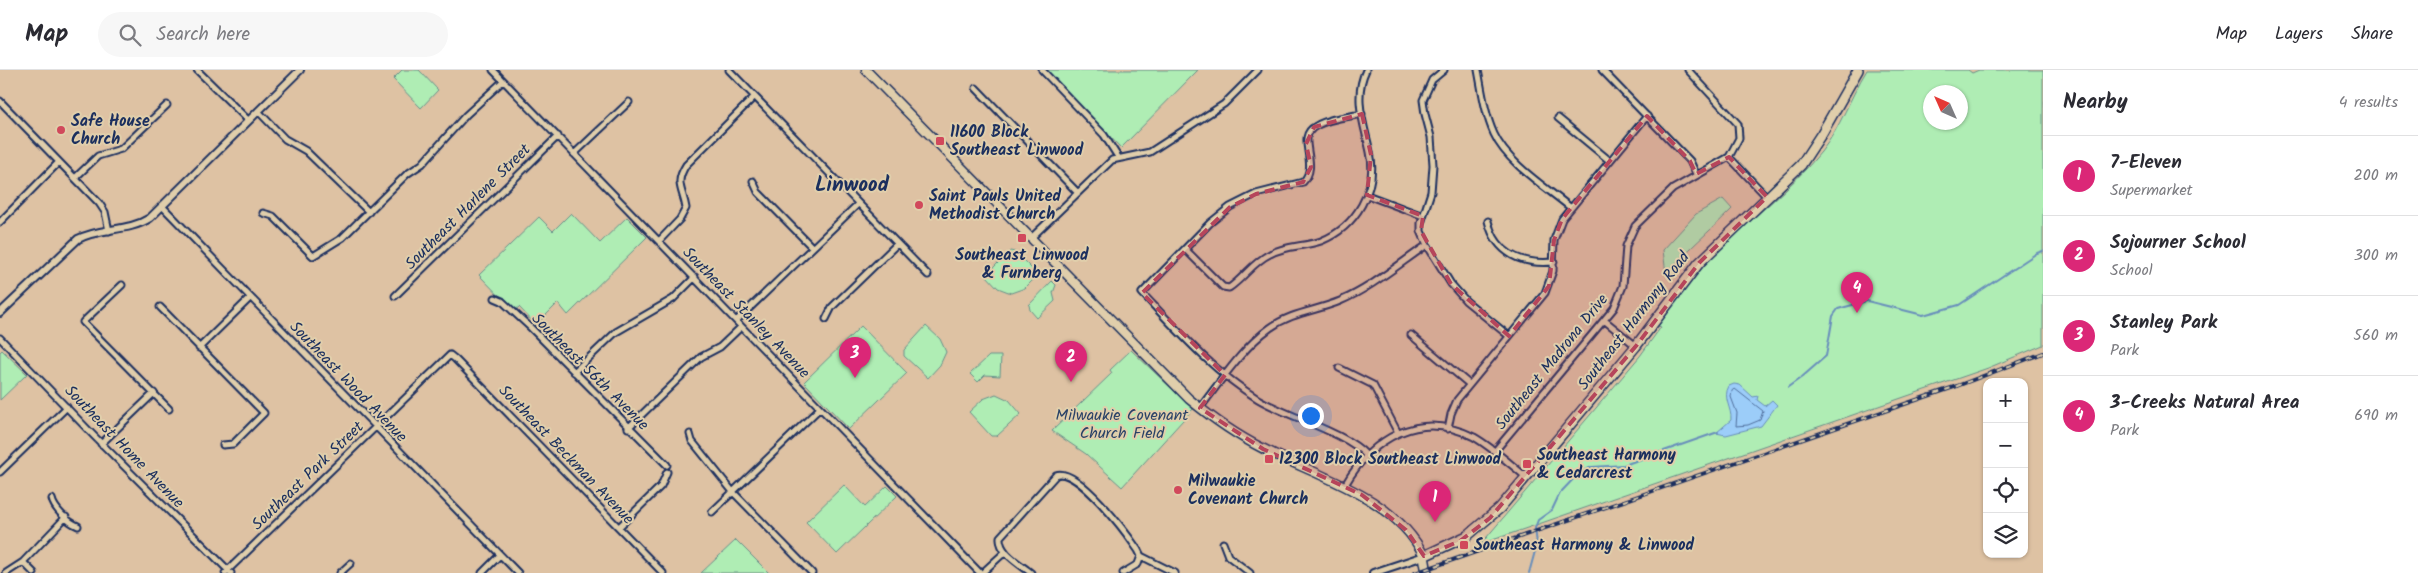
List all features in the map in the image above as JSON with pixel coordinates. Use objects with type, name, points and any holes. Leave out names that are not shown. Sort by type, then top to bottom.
[{"type":"main road","points":[[866,70],[1181,392],[1229,429],[1263,449],[1362,495],[1401,525],[1414,539],[1424,556],[1427,573]]},
{"type":"main road","name":"Southeast Harmony Road","points":[[1424,556],[1447,547],[1475,531],[1500,508],[1636,346],[1707,254],[1788,178],[1807,156],[1858,70]]},
{"type":"street","points":[[0,313],[75,242],[88,235],[138,225],[162,206],[300,70]]},
{"type":"street","name":"Southeast Stanley Avenue","points":[[493,70],[981,573]]},
{"type":"street","points":[[729,70],[928,275]]},
{"type":"street","points":[[1042,70],[1104,135],[1118,157]]},
{"type":"street","points":[[1030,238],[1105,165],[1118,157],[1150,152],[1224,104],[1258,70]]},
{"type":"street","points":[[1444,70],[1432,80],[1423,100],[1424,114],[1431,137],[1433,165],[1430,192],[1421,231],[1427,246],[1458,293],[1509,336]]},
{"type":"street","points":[[1478,70],[1490,124],[1500,145],[1514,160],[1571,208]]},
{"type":"street","points":[[1602,70],[1690,161],[1696,174]]},
{"type":"street","points":[[1688,70],[1738,124],[1739,138],[1729,157],[1767,197]]},
{"type":"street","points":[[199,71],[248,120]]},
{"type":"street","points":[[1185,249],[1222,287],[1229,288],[1261,258],[1277,250],[1320,241],[1337,232],[1355,216],[1367,195],[1372,173],[1371,155],[1359,90],[1364,71]]},
{"type":"street","points":[[263,213],[273,216],[313,256],[342,238],[407,174],[422,164],[466,115],[504,80]]},
{"type":"street","points":[[976,88],[1077,192]]},
{"type":"street","points":[[659,240],[684,213],[686,208],[679,186],[680,175],[686,165],[754,97]]},
{"type":"street","points":[[0,101],[75,178],[105,212],[109,231]]},
{"type":"street","points":[[574,154],[629,102]]},
{"type":"street","points":[[75,178],[98,156],[121,149],[167,105]]},
{"type":"street","points":[[258,110],[284,139],[306,151],[368,212]]},
{"type":"street","points":[[1362,114],[1314,127],[1308,135],[1306,144],[1311,167],[1308,177],[1303,182],[1256,194],[1237,203],[1210,223],[1142,293],[1225,376],[1259,399],[1293,417],[1351,442],[1366,455]]},
{"type":"street","points":[[1448,428],[1453,406],[1545,293],[1551,278],[1554,262],[1556,232],[1562,219],[1647,116]]},
{"type":"street","points":[[1558,118],[1610,161]]},
{"type":"street","name":"Southeast Harlene Street","points":[[395,296],[558,136]]},
{"type":"street","name":"Southeast Madrona Drive","points":[[1495,451],[1614,308],[1621,293],[1624,278],[1624,251],[1632,231],[1666,194],[1696,174],[1729,157]]},
{"type":"street","points":[[0,222],[59,162]]},
{"type":"street","points":[[753,181],[758,192],[812,247]]},
{"type":"street","points":[[1367,195],[1423,216]]},
{"type":"street","points":[[736,321],[858,204]]},
{"type":"street","name":"Southeast Wood Avenue","points":[[162,206],[518,573]]},
{"type":"street","points":[[1488,221],[1497,242],[1509,254],[1530,263],[1554,262]]},
{"type":"street","points":[[826,319],[832,307],[897,244]]},
{"type":"street","points":[[1200,408],[1225,376],[1269,328],[1294,314],[1330,305],[1351,296],[1427,246]]},
{"type":"street","points":[[574,372],[616,332],[673,299],[695,277]]},
{"type":"street","points":[[122,284],[83,322],[169,409]]},
{"type":"street","points":[[199,348],[250,298]]},
{"type":"street","name":"Southeast 56th Avenue","points":[[495,298],[503,302],[666,465]]},
{"type":"street","points":[[160,307],[264,413],[232,444],[223,445]]},
{"type":"street","points":[[1604,320],[1636,346]]},
{"type":"street","points":[[628,428],[704,354],[720,347],[741,327]]},
{"type":"street","points":[[1411,335],[1469,384]]},
{"type":"street","name":"Southeast Home Avenue","points":[[0,338],[228,572]]},
{"type":"street","name":"Southeast Park Street","points":[[228,572],[450,355]]},
{"type":"street","name":"Southeast Beckman Avenue","points":[[450,355],[663,573]]},
{"type":"street","points":[[1339,368],[1374,385],[1398,433]]},
{"type":"street","points":[[102,444],[154,393]]},
{"type":"street","points":[[0,472],[67,407]]},
{"type":"street","points":[[712,512],[820,408]]},
{"type":"street","points":[[1345,486],[1366,455],[1381,442],[1398,433],[1422,428],[1448,428],[1473,437],[1495,451],[1526,477]]},
{"type":"street","points":[[690,434],[692,441],[733,492],[812,573]]},
{"type":"street","points":[[619,527],[661,486],[667,472]]},
{"type":"street","points":[[1031,573],[1005,552],[999,542],[1002,531],[1060,473],[1066,473],[1091,492],[1133,542],[1141,556],[1175,573]]},
{"type":"street","points":[[52,499],[53,505],[78,526]]},
{"type":"street","points":[[6,573],[23,562],[66,517]]},
{"type":"street","points":[[1223,543],[1228,556],[1250,573]]},
{"type":"street","points":[[981,573],[1005,552]]},
{"type":"street","points":[[482,573],[500,554]]},
{"type":"street","points":[[1123,573],[1138,564],[1141,556]]},
{"type":"street","points":[[1373,573],[1424,556]]},
{"type":"street","points":[[23,562],[34,573]]},
{"type":"street","points":[[340,573],[351,563]]},
{"type":"highlighted area","points":[[1362,114],[1371,155],[1367,195],[1423,216],[1421,231],[1451,284],[1509,336],[1549,286],[1554,240],[1562,219],[1647,116],[1690,161],[1696,174],[1729,157],[1767,197],[1699,263],[1636,346],[1490,518],[1460,541],[1424,556],[1406,530],[1362,495],[1263,449],[1200,408],[1225,375],[1142,293],[1230,207],[1256,194],[1303,182],[1311,167],[1306,144],[1314,127]]},
{"type":"green space","points":[[402,70],[419,70],[438,90],[421,108],[393,79]]},
{"type":"green space","points":[[1046,70],[1198,70],[1121,148]]},
{"type":"green space","points":[[1867,70],[1968,70],[1972,73],[1979,70],[2043,70],[2043,345],[1988,368],[1481,544],[1640,356],[1661,327],[1658,326],[1701,269],[1730,239],[1809,166],[1834,132]]},
{"type":"green space","points":[[1723,199],[1732,209],[1666,274],[1663,250],[1696,214]]},
{"type":"green space","points":[[571,213],[600,243],[627,217],[647,237],[568,315],[558,303],[536,325],[519,307],[514,311],[479,275],[539,217],[553,231]]},
{"type":"green space","points":[[1010,251],[1015,252],[1038,275],[1025,288],[1011,293],[998,288],[986,275]]},
{"type":"green space","points":[[1052,281],[1056,285],[1053,293],[1055,301],[1037,318],[1030,310],[1029,305]]},
{"type":"green space","points":[[861,326],[907,373],[849,429],[804,382]]},
{"type":"green space","points":[[926,326],[940,339],[946,352],[940,365],[928,378],[904,356],[904,350]]},
{"type":"green space","points":[[2,350],[27,374],[0,400],[0,352]]},
{"type":"green space","name":"Milwaukie Covenant Church Field","points":[[1131,350],[1193,409],[1122,487],[1086,454],[1052,431],[1112,373],[1110,370]]},
{"type":"green space","points":[[989,356],[1001,356],[1000,376],[985,375],[978,382],[970,374]]},
{"type":"green space","points":[[996,394],[1009,400],[1021,414],[997,436],[991,436],[969,412],[983,399]]},
{"type":"green space","points":[[844,485],[865,507],[887,486],[897,496],[837,554],[806,522]]},
{"type":"green space","points":[[736,540],[769,573],[701,573]]},
{"type":"water","points":[[1734,384],[1740,385],[1753,397],[1758,396],[1757,400],[1765,406],[1772,400],[1777,405],[1761,426],[1726,435],[1716,433],[1731,420],[1726,395],[1729,386]]},
{"type":"waterway","points":[[1788,387],[1826,356],[1833,316],[1838,309],[1867,301],[1923,315],[1959,305],[2037,253],[2043,251]]},
{"type":"waterway","points":[[1529,573],[1537,544],[1535,528],[1538,520],[1552,510],[1560,493],[1579,473],[1592,467],[1624,465],[1718,432]]},
{"type":"railway","points":[[1415,573],[1957,386],[2043,353]]},
{"type":"place","name":"Safe House Church","points":[[61,130]]},
{"type":"place","name":"11600 Block Southeast Linwood","points":[[940,141]]},
{"type":"place","name":"Saint Pauls United Methodist Church","points":[[919,205]]},
{"type":"place","name":"Southeast Linwood & Furnberg","points":[[1022,238]]},
{"type":"place","name":"3-Creeks Natural Area","points":[[1857,313]]},
{"type":"place","name":"Stanley Park","points":[[855,378]]},
{"type":"place","name":"Sojourner School","points":[[1071,382]]},
{"type":"place","name":"12300 Block Southeast Linwood","points":[[1269,459]]},
{"type":"place","name":"Southeast Harmony & Cedarcrest","points":[[1527,464]]},
{"type":"place","name":"Milwaukie Covenant Church","points":[[1178,490]]},
{"type":"place","name":"7-Eleven","points":[[1435,522]]},
{"type":"place","name":"Southeast Harmony & Linwood","points":[[1464,545]]},
{"type":"district","name":"Linwood","points":[[852,185]]}]
